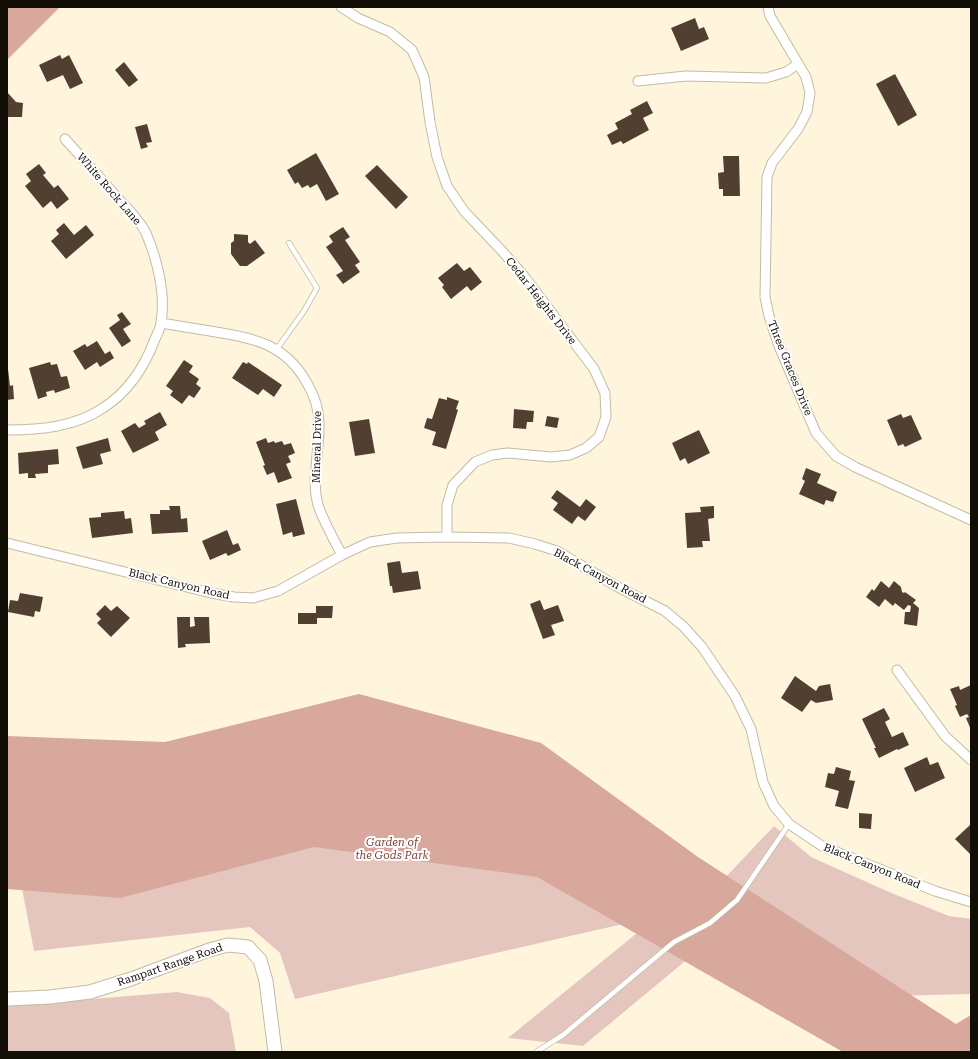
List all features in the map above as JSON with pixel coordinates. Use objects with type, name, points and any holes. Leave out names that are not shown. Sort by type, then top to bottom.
[{"type":"street","name":"Cedar Heights Drive","points":[[341,7],[358,18],[390,32],[412,50],[424,77],[430,122],[437,157],[447,186],[464,211],[524,276],[594,369],[605,393],[606,418],[599,437],[586,448],[570,455],[551,457],[508,453],[492,455],[475,462],[454,485],[447,505],[447,537]]},
{"type":"street","name":"Three Graces Drive","points":[[768,7],[770,16],[806,77],[810,93],[807,112],[798,128],[772,163],[767,177],[765,297],[769,316],[779,346],[816,433],[836,456],[855,468],[971,520]]},
{"type":"street","points":[[638,81],[686,76],[766,78],[786,72],[798,64]]},
{"type":"street","name":"White Rock Lane","points":[[7,430],[51,428],[77,420],[103,409],[123,393],[139,372],[151,350],[162,323],[161,286],[156,260],[145,231],[65,139]]},
{"type":"street","name":"Mineral Drive","points":[[162,323],[246,337],[268,345],[286,356],[300,371],[311,389],[318,406],[320,422],[316,460],[316,484],[319,507],[342,555]]},
{"type":"street","name":"Black Canyon Road","points":[[7,543],[211,593],[234,597],[253,598],[278,591],[342,555],[370,542],[397,538],[509,538],[557,551],[665,611],[684,627],[702,647],[735,696],[751,729],[763,782],[774,806],[789,824],[822,846],[935,891],[971,902]]},
{"type":"street","points":[[897,670],[945,736],[971,760]]},
{"type":"street","name":"Rampart Range Road","points":[[7,998],[50,997],[90,992],[131,979],[209,950],[228,945],[248,948],[260,960],[266,981],[275,1052]]},
{"type":"lane","points":[[276,350],[304,311],[317,288],[289,243]]},
{"type":"lane","points":[[536,1052],[569,1030],[674,942],[710,923],[737,900],[789,824]]},
{"type":"green space","points":[[7,7],[60,7],[7,60]]},
{"type":"green space","points":[[359,694],[541,743],[698,857],[956,1024],[971,1015],[971,1052],[843,1052],[537,877],[314,847],[120,898],[7,889],[7,736],[165,742]]},
{"type":"green space","name":"Garden of the Gods Park","points":[[521,742],[664,832],[706,898],[774,826],[811,857],[889,892],[949,916],[971,919],[971,994],[890,996],[731,923],[583,1046],[508,1038],[658,916],[295,999],[280,953],[250,927],[34,951],[7,811],[7,766]]},
{"type":"green space","points":[[177,992],[210,998],[229,1013],[236,1052],[7,1052],[7,1006]]},
{"type":"building","points":[[695,18],[699,29],[704,27],[709,39],[681,51],[671,28]]},
{"type":"building","points":[[60,55],[62,59],[69,55],[83,83],[70,89],[63,75],[47,82],[39,65]]},
{"type":"building","points":[[124,62],[138,80],[129,87],[115,70]]},
{"type":"building","points":[[895,74],[917,115],[898,126],[876,84]]},
{"type":"building","points":[[7,92],[16,102],[23,103],[22,117],[7,117]]},
{"type":"building","points":[[647,101],[653,113],[643,118],[649,130],[623,144],[621,141],[612,145],[607,135],[618,129],[615,123],[632,114],[630,110]]},
{"type":"building","points":[[147,124],[152,142],[146,143],[148,147],[141,149],[135,127]]},
{"type":"building","points":[[316,153],[339,194],[326,201],[317,184],[310,188],[308,185],[302,188],[298,182],[295,184],[287,170]]},
{"type":"building","points":[[723,156],[739,156],[740,196],[723,196],[723,189],[719,189],[718,173],[724,172]]},
{"type":"building","points":[[39,164],[46,173],[43,175],[54,188],[58,185],[69,199],[57,209],[51,201],[43,208],[25,186],[31,181],[26,174]]},
{"type":"building","points":[[377,165],[408,197],[396,209],[365,176]]},
{"type":"building","points":[[64,223],[74,235],[86,225],[94,235],[66,259],[51,241],[59,234],[56,230]]},
{"type":"building","points":[[343,227],[350,237],[345,240],[360,262],[355,265],[360,272],[343,284],[336,275],[343,271],[326,247],[333,242],[329,236]]},
{"type":"building","points":[[234,234],[248,235],[248,242],[250,244],[255,240],[265,253],[247,266],[240,266],[231,254],[231,243],[234,241]]},
{"type":"building","points":[[457,263],[464,271],[470,267],[482,282],[471,291],[467,286],[451,299],[442,287],[444,285],[438,278]]},
{"type":"building","points":[[122,312],[131,324],[123,329],[131,341],[122,347],[109,328],[120,320],[117,315]]},
{"type":"building","points":[[97,341],[105,354],[110,351],[114,358],[100,367],[97,362],[85,370],[73,351],[85,344],[87,347]]},
{"type":"building","points":[[184,360],[193,366],[189,372],[199,379],[196,384],[201,388],[194,398],[189,395],[182,404],[170,395],[173,391],[166,386]]},
{"type":"building","points":[[50,362],[51,365],[57,364],[61,377],[67,376],[70,388],[55,393],[54,390],[46,392],[47,396],[38,399],[29,368]]},
{"type":"building","points":[[243,362],[247,364],[248,362],[282,385],[274,397],[263,389],[258,395],[232,378]]},
{"type":"building","points":[[7,369],[10,386],[13,385],[14,399],[7,400]]},
{"type":"building","points":[[447,397],[459,401],[456,409],[458,410],[446,449],[432,445],[436,432],[424,428],[427,418],[432,419],[439,398],[447,400]]},
{"type":"building","points":[[514,409],[534,411],[533,422],[527,422],[526,429],[513,428]]},
{"type":"building","points":[[160,412],[167,425],[155,432],[159,440],[133,453],[121,431],[135,423],[139,428],[146,424],[144,421]]},
{"type":"building","points":[[901,414],[903,418],[911,415],[922,439],[905,447],[903,444],[898,446],[887,420]]},
{"type":"building","points":[[547,416],[559,418],[557,428],[545,426]]},
{"type":"building","points":[[369,419],[375,453],[355,456],[349,422]]},
{"type":"building","points":[[699,430],[710,453],[688,464],[685,458],[680,461],[672,443]]},
{"type":"building","points":[[108,438],[111,451],[100,454],[103,464],[83,469],[76,447]]},
{"type":"building","points":[[266,438],[268,443],[282,441],[284,445],[291,443],[295,453],[288,456],[291,462],[286,464],[292,478],[278,483],[274,472],[267,475],[263,466],[265,465],[256,442]]},
{"type":"building","points":[[58,449],[59,464],[48,465],[48,473],[35,474],[36,478],[28,478],[28,473],[19,474],[18,453]]},
{"type":"building","points":[[806,468],[821,474],[817,483],[837,492],[833,502],[826,500],[824,505],[799,494],[805,481],[802,479]]},
{"type":"building","points":[[557,490],[580,507],[586,499],[596,507],[585,521],[578,516],[572,524],[553,510],[558,503],[551,498]]},
{"type":"building","points":[[296,499],[305,534],[293,537],[292,532],[283,535],[276,504]]},
{"type":"building","points":[[169,506],[180,506],[181,519],[187,518],[188,532],[152,534],[150,514],[160,514],[160,510],[170,510]]},
{"type":"building","points":[[714,506],[714,518],[708,519],[710,541],[702,541],[703,547],[687,548],[685,513],[701,512],[700,507]]},
{"type":"building","points":[[124,511],[125,519],[131,518],[133,533],[92,538],[89,518],[101,517],[101,513]]},
{"type":"building","points":[[227,530],[233,545],[238,543],[241,550],[228,556],[226,553],[210,560],[202,541]]},
{"type":"building","points":[[400,561],[402,573],[418,571],[421,589],[393,593],[392,586],[390,586],[387,563]]},
{"type":"building","points":[[881,581],[889,588],[894,581],[901,587],[902,592],[905,592],[916,600],[913,603],[919,608],[917,626],[904,624],[905,612],[910,612],[911,606],[908,605],[904,610],[895,603],[893,606],[885,599],[879,607],[866,597],[872,589],[874,591]]},
{"type":"building","points":[[20,593],[43,597],[40,612],[35,611],[34,617],[8,612],[10,600],[18,601]]},
{"type":"building","points":[[540,600],[544,610],[558,605],[564,621],[551,625],[555,635],[543,639],[530,604]]},
{"type":"building","points":[[105,605],[111,611],[117,606],[130,618],[111,637],[97,623],[101,619],[96,614]]},
{"type":"building","points":[[316,606],[333,606],[332,618],[317,618],[317,624],[298,624],[298,613],[316,613]]},
{"type":"building","points":[[177,617],[190,617],[190,627],[195,626],[194,617],[209,617],[210,643],[185,644],[186,647],[178,648]]},
{"type":"building","points":[[795,676],[816,691],[819,686],[830,684],[833,700],[816,703],[811,700],[802,712],[781,698]]},
{"type":"building","points":[[971,685],[971,730],[966,718],[969,717],[967,714],[960,717],[955,706],[957,705],[950,689],[959,686],[960,690]]},
{"type":"building","points":[[884,708],[890,719],[885,722],[892,737],[903,732],[909,745],[879,758],[874,748],[876,748],[862,719]]},
{"type":"building","points":[[927,757],[930,765],[938,762],[945,778],[915,792],[904,768]]},
{"type":"building","points":[[836,767],[851,771],[849,780],[855,781],[848,809],[835,806],[839,791],[825,787],[828,773],[834,774]]},
{"type":"building","points":[[859,813],[872,814],[871,829],[859,828]]},
{"type":"building","points":[[970,825],[971,826],[971,855],[955,839]]}]
